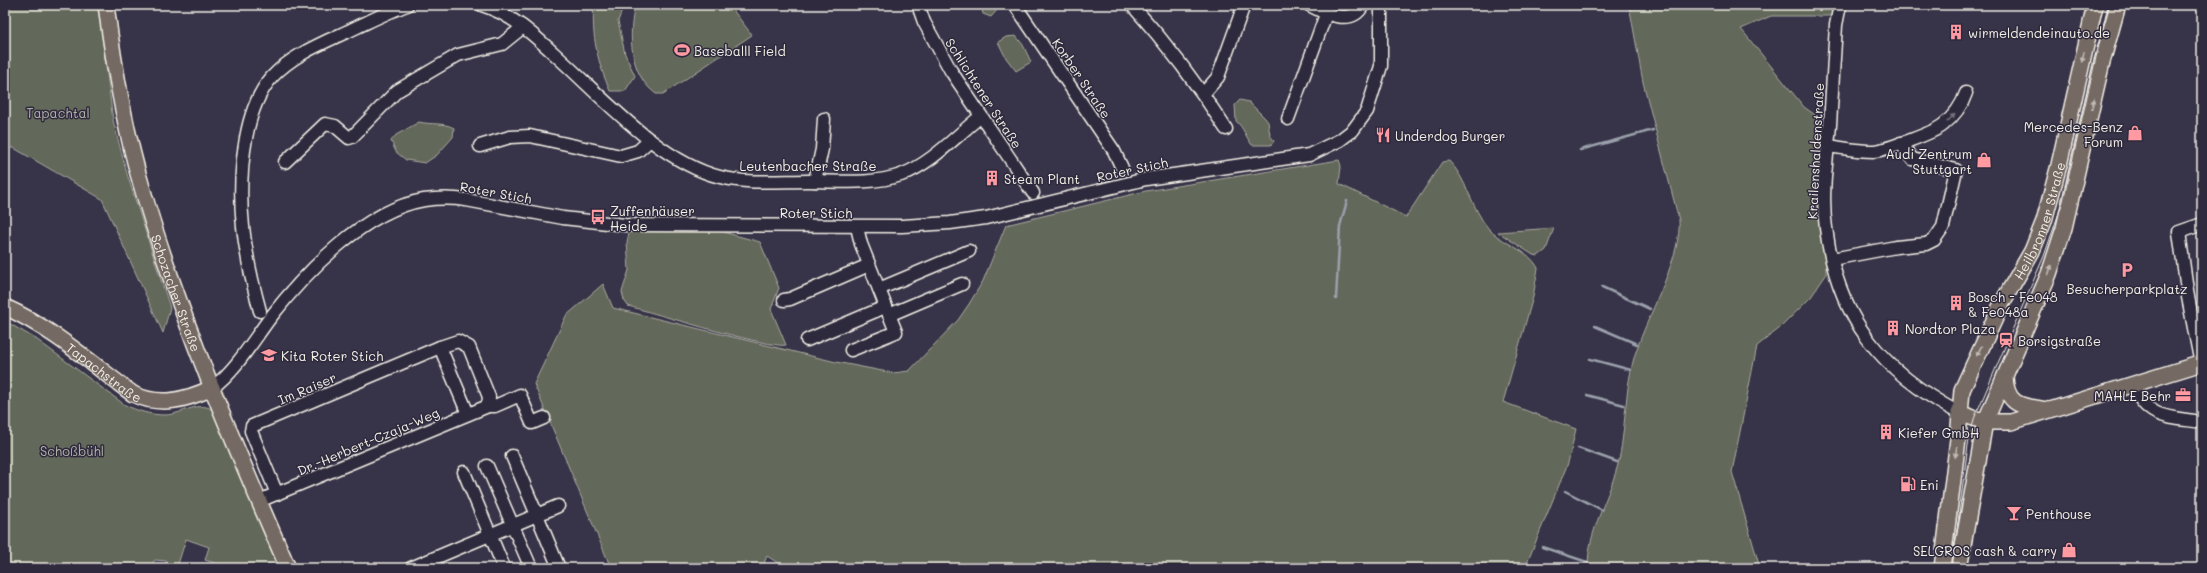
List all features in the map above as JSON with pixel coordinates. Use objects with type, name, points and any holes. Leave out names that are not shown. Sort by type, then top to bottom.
[{"type":"main road","name":"Schozacher Straße","points":[[106,5],[125,120],[142,190],[173,288],[212,388],[288,568]]},
{"type":"main road","name":"Heilbronner Straße","points":[[1942,568],[1958,439],[1959,413],[1964,384],[2002,303],[2032,251],[2044,221],[2059,165],[2095,5]]},
{"type":"main road","name":"Heilbronner Straße","points":[[1959,568],[1986,422],[2049,274],[2064,228],[2102,62],[2118,5]]},
{"type":"main road","name":"Tapachstraße","points":[[5,307],[29,319],[133,394],[144,399],[161,402],[178,400],[212,388]]},
{"type":"main road","points":[[1959,413],[1986,422],[2011,422],[2202,364]]},
{"type":"main road","points":[[2005,376],[2007,390],[2015,402],[2029,407],[2051,410]]},
{"type":"street","points":[[260,312],[247,256],[240,188],[242,162],[249,122],[256,102],[272,77],[296,57],[370,20],[407,5]]},
{"type":"street","name":"Leutenbacher Straße","points":[[482,5],[507,16],[522,27],[650,140],[684,163],[703,172],[720,177],[747,181],[815,181],[876,180],[900,175],[926,162],[981,116]]},
{"type":"street","name":"Schlichtener Straße","points":[[918,5],[924,22],[945,61],[1033,193]]},
{"type":"street","name":"Korber Straße","points":[[1015,5],[1114,152],[1122,168]]},
{"type":"street","points":[[1132,5],[1164,41],[1204,93],[1226,129]]},
{"type":"street","points":[[1204,93],[1218,77],[1244,5]]},
{"type":"street","points":[[1309,5],[1326,14],[1346,17],[1355,13],[1363,5]]},
{"type":"street","name":"Roter Stich","points":[[212,388],[225,377],[281,305],[323,260],[359,230],[377,218],[416,202],[450,198],[563,218],[625,225],[858,227],[950,223],[986,218],[1146,179],[1309,155],[1321,150],[1353,130],[1367,110],[1374,94],[1381,66],[1381,5]]},
{"type":"street","name":"Krailenshaldenstraße","points":[[1840,5],[1836,25],[1825,187],[1825,227],[1832,259],[1847,304],[1874,349],[1910,383],[1959,413]]},
{"type":"street","points":[[1288,119],[1326,14]]},
{"type":"street","points":[[286,162],[325,124],[331,124],[349,138],[352,137],[397,91],[458,55],[502,44],[522,27]]},
{"type":"street","points":[[1828,146],[1876,151],[1900,143],[1942,126],[1955,114],[1966,93]]},
{"type":"street","points":[[815,181],[822,149],[824,119]]},
{"type":"street","points":[[480,146],[510,137],[530,136],[621,156],[638,151],[650,140]]},
{"type":"street","points":[[1832,259],[1896,246],[1926,244],[1934,240],[1939,234],[1943,227],[1956,170],[1912,159],[1900,143]]},
{"type":"street","points":[[2202,224],[2179,232],[2188,297],[2202,364]]},
{"type":"street","points":[[851,350],[896,332],[861,244],[858,227]]},
{"type":"street","points":[[879,289],[969,250]]},
{"type":"street","points":[[784,300],[790,299],[869,265]]},
{"type":"street","points":[[807,340],[962,284]]},
{"type":"street","name":"Im Raiser","points":[[277,494],[251,431],[252,426],[440,346],[458,341],[469,347],[489,397],[488,406]]},
{"type":"street","points":[[440,346],[468,414]]},
{"type":"street","points":[[2133,385],[2140,401],[2155,413],[2202,422]]},
{"type":"street","name":"Dr.-Herbert-Czaja-Weg","points":[[259,501],[468,414],[488,406],[495,406],[520,395],[532,423],[544,418]]},
{"type":"street","points":[[512,456],[559,568]]},
{"type":"street","points":[[487,466],[531,568]]},
{"type":"street","points":[[464,472],[504,568]]},
{"type":"street","points":[[411,568],[491,536],[558,506]]},
{"type":"green space","name":"Tapachtal","points":[[5,5],[98,5],[113,120],[127,174],[170,308],[163,333],[102,199],[12,147],[5,157]]},
{"type":"green space","points":[[594,5],[624,5],[618,21],[625,54],[635,76],[625,91],[610,91],[606,81],[596,49],[593,16]]},
{"type":"green space","name":"Baseballl Field","points":[[635,5],[729,5],[752,35],[663,94],[656,94],[647,86],[640,76],[633,53],[631,41]]},
{"type":"green space","points":[[981,5],[998,5],[998,9],[991,17],[983,14]]},
{"type":"green space","points":[[1629,5],[1834,5],[1832,16],[1771,16],[1741,29],[1804,107],[1825,122],[1826,275],[1811,297],[1780,328],[1757,346],[1732,472],[1760,568],[1588,568],[1591,541],[1595,527],[1611,487],[1619,460],[1628,386],[1634,357],[1665,282],[1676,249],[1679,234],[1679,220],[1643,82]]},
{"type":"green space","points":[[1016,36],[1023,45],[1031,62],[1016,71],[1006,58],[998,42],[1006,37]]},
{"type":"green space","points":[[1240,100],[1249,102],[1268,122],[1270,135],[1274,141],[1271,145],[1252,145],[1241,126],[1236,121],[1235,105]]},
{"type":"green space","points":[[419,122],[446,125],[454,128],[453,137],[437,155],[425,163],[406,160],[396,152],[391,141],[396,135]]},
{"type":"green space","points":[[1339,160],[1341,166],[1339,184],[1406,217],[1442,162],[1449,161],[1465,184],[1482,220],[1488,228],[1494,234],[1522,251],[1534,261],[1538,268],[1533,297],[1503,402],[1576,429],[1568,463],[1525,568],[786,568],[767,556],[762,568],[611,568],[534,384],[566,316],[603,284],[613,308],[836,362],[893,373],[909,371],[958,320],[969,304],[983,281],[1006,225],[1146,191]]},
{"type":"green space","points":[[1554,228],[1546,250],[1538,256],[1533,255],[1498,232]]},
{"type":"green space","points":[[712,229],[760,242],[779,288],[771,309],[786,345],[776,345],[735,336],[628,306],[624,300],[622,292],[629,270],[627,242],[629,233],[635,230]]},
{"type":"green space","name":"Schoßbühl","points":[[5,321],[36,339],[125,405],[144,412],[160,415],[171,414],[198,407],[210,408],[215,412],[280,568],[224,568],[224,566],[205,560],[209,547],[186,539],[178,564],[174,567],[166,566],[167,561],[155,560],[149,568],[5,568]]},
{"type":"waterway","points":[[1580,150],[1653,130]]},
{"type":"waterway","points":[[1336,299],[1340,226],[1347,201]]},
{"type":"waterway","points":[[1602,287],[1650,309]]},
{"type":"waterway","points":[[1595,326],[1637,344]]},
{"type":"waterway","points":[[1590,359],[1631,370]]},
{"type":"waterway","points":[[1587,395],[1624,405]]},
{"type":"waterway","points":[[1578,448],[1617,462]]},
{"type":"waterway","points":[[1565,491],[1602,510]]},
{"type":"waterway","points":[[1542,547],[1587,562]]},
{"type":"tram line","points":[[1952,568],[1968,445],[1974,419],[2044,256],[2063,201],[2108,5]]},
{"type":"place","name":"wirmeldendeinauto.de","points":[[1956,32]]},
{"type":"place","name":"Baseballl Field","points":[[682,50]]},
{"type":"place","name":"Mercedes-Benz Forum","points":[[2135,133]]},
{"type":"place","name":"Underdog Burger","points":[[1383,135]]},
{"type":"place","name":"Audi Zentrum Stuttgart","points":[[1984,160]]},
{"type":"place","name":"Steam Plant","points":[[992,178]]},
{"type":"place","name":"Zuffenhäuser Heide","points":[[598,217]]},
{"type":"place","name":"Besucherparkplatz","points":[[2127,270]]},
{"type":"place","name":"Bosch - Fe048 & Fe048a","points":[[1956,303]]},
{"type":"place","name":"Nordtor Plaza","points":[[1893,328]]},
{"type":"place","name":"Borsigstraße","points":[[2006,340]]},
{"type":"place","name":"Kita Roter Stich","points":[[269,355]]},
{"type":"place","name":"MAHLE Behr","points":[[2183,395]]},
{"type":"place","name":"Kiefer GmbH","points":[[1886,432]]},
{"type":"place","name":"Eni","points":[[1908,484]]},
{"type":"place","name":"Penthouse","points":[[2014,513]]},
{"type":"place","name":"SELGROS cash & carry","points":[[2069,550]]}]
